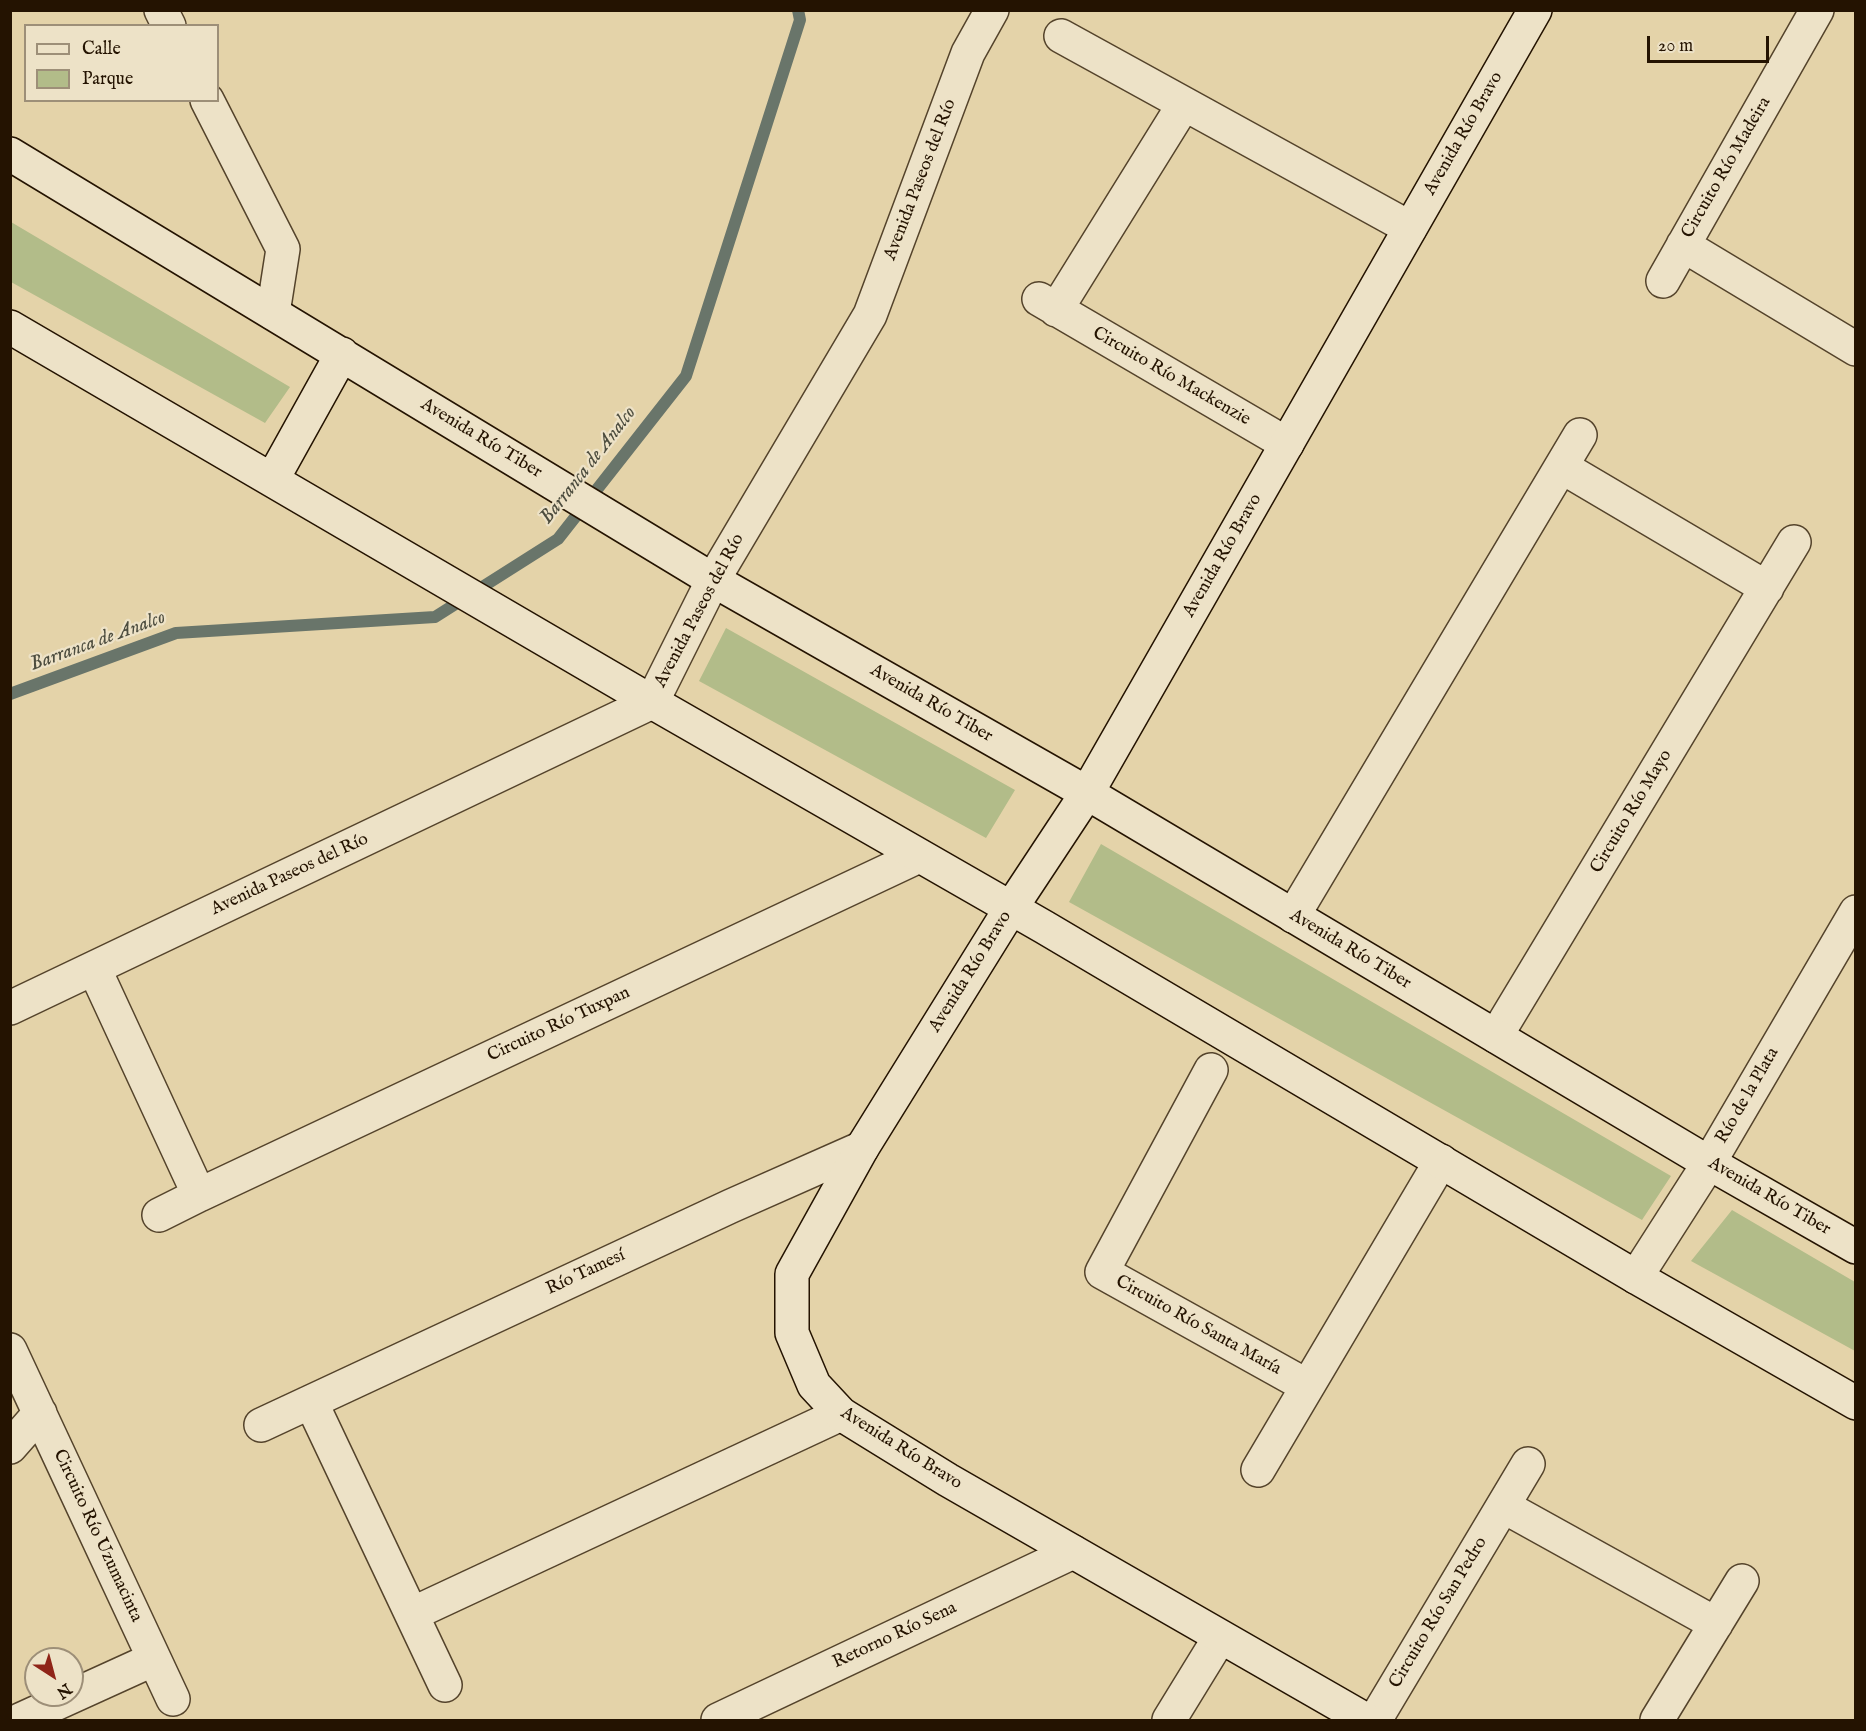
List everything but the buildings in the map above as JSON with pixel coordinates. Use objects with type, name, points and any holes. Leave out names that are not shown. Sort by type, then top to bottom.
[{"type":"street","points":[[161,10],[168,24]]},
{"type":"street","name":"Avenida Paseos del Río","points":[[10,1008],[652,702],[713,580],[870,315],[968,53],[992,10]]},
{"type":"street","name":"Avenida Río Bravo","points":[[1366,1720],[948,1480],[841,1414],[813,1385],[792,1333],[792,1274],[862,1148],[1011,908],[1087,794],[1535,10]]},
{"type":"street","name":"Circuito Río Madeira","points":[[1817,10],[1683,245],[1856,349]]},
{"type":"street","points":[[1061,36],[1410,228]]},
{"type":"street","points":[[208,102],[282,249],[273,313]]},
{"type":"street","name":"Circuito Río Mackenzie","points":[[1184,104],[1047,305],[1287,444]]},
{"type":"street","name":"Avenida Río Tiber","points":[[10,154],[713,580],[1087,794],[1709,1163],[1856,1247]]},
{"type":"street","points":[[1663,281],[1683,245]]},
{"type":"street","points":[[10,327],[591,667],[1011,908],[1636,1277],[1856,1403]]},
{"type":"street","points":[[272,480],[342,354]]},
{"type":"street","points":[[1293,916],[1580,435]]},
{"type":"street","points":[[1562,467],[1767,588]]},
{"type":"street","name":"Circuito Río Mayo","points":[[1496,1036],[1794,542]]},
{"type":"street","name":"Circuito Río Tuxpan","points":[[159,1215],[920,856]]},
{"type":"street","name":"Río de la Plata","points":[[1636,1277],[1709,1163],[1856,912]]},
{"type":"street","points":[[94,968],[199,1195]]},
{"type":"street","name":"Circuito Río Santa María","points":[[1211,1070],[1102,1272],[1307,1386]]},
{"type":"street","name":"Río Tamesí","points":[[261,1425],[721,1210],[862,1148]]},
{"type":"street","points":[[1258,1470],[1441,1161]]},
{"type":"street","name":"Circuito Río Uzumacinta","points":[[10,1350],[173,1699]]},
{"type":"street","points":[[311,1402],[446,1685]]},
{"type":"street","points":[[10,1447],[40,1413]]},
{"type":"street","points":[[412,1614],[841,1414]]},
{"type":"street","name":"Circuito Río San Pedro","points":[[1376,1720],[1528,1464]]},
{"type":"street","points":[[1503,1506],[1716,1624]]},
{"type":"street","name":"Retorno Río Sena","points":[[718,1720],[1073,1552]]},
{"type":"street","points":[[1657,1720],[1742,1581]]},
{"type":"street","points":[[1169,1720],[1220,1636]]},
{"type":"street","points":[[20,1720],[154,1659]]},
{"type":"green space","points":[[11,222],[290,387],[265,423],[11,282]]},
{"type":"green space","points":[[726,628],[1015,790],[986,838],[699,681]]},
{"type":"green space","points":[[1101,844],[1671,1176],[1642,1220],[1069,902]]},
{"type":"green space","points":[[1732,1210],[1855,1282],[1855,1351],[1691,1261]]},
{"type":"waterway","name":"Barranca de Analco","points":[[10,694],[176,633],[435,617],[558,539],[686,376],[800,20],[798,10]]}]
